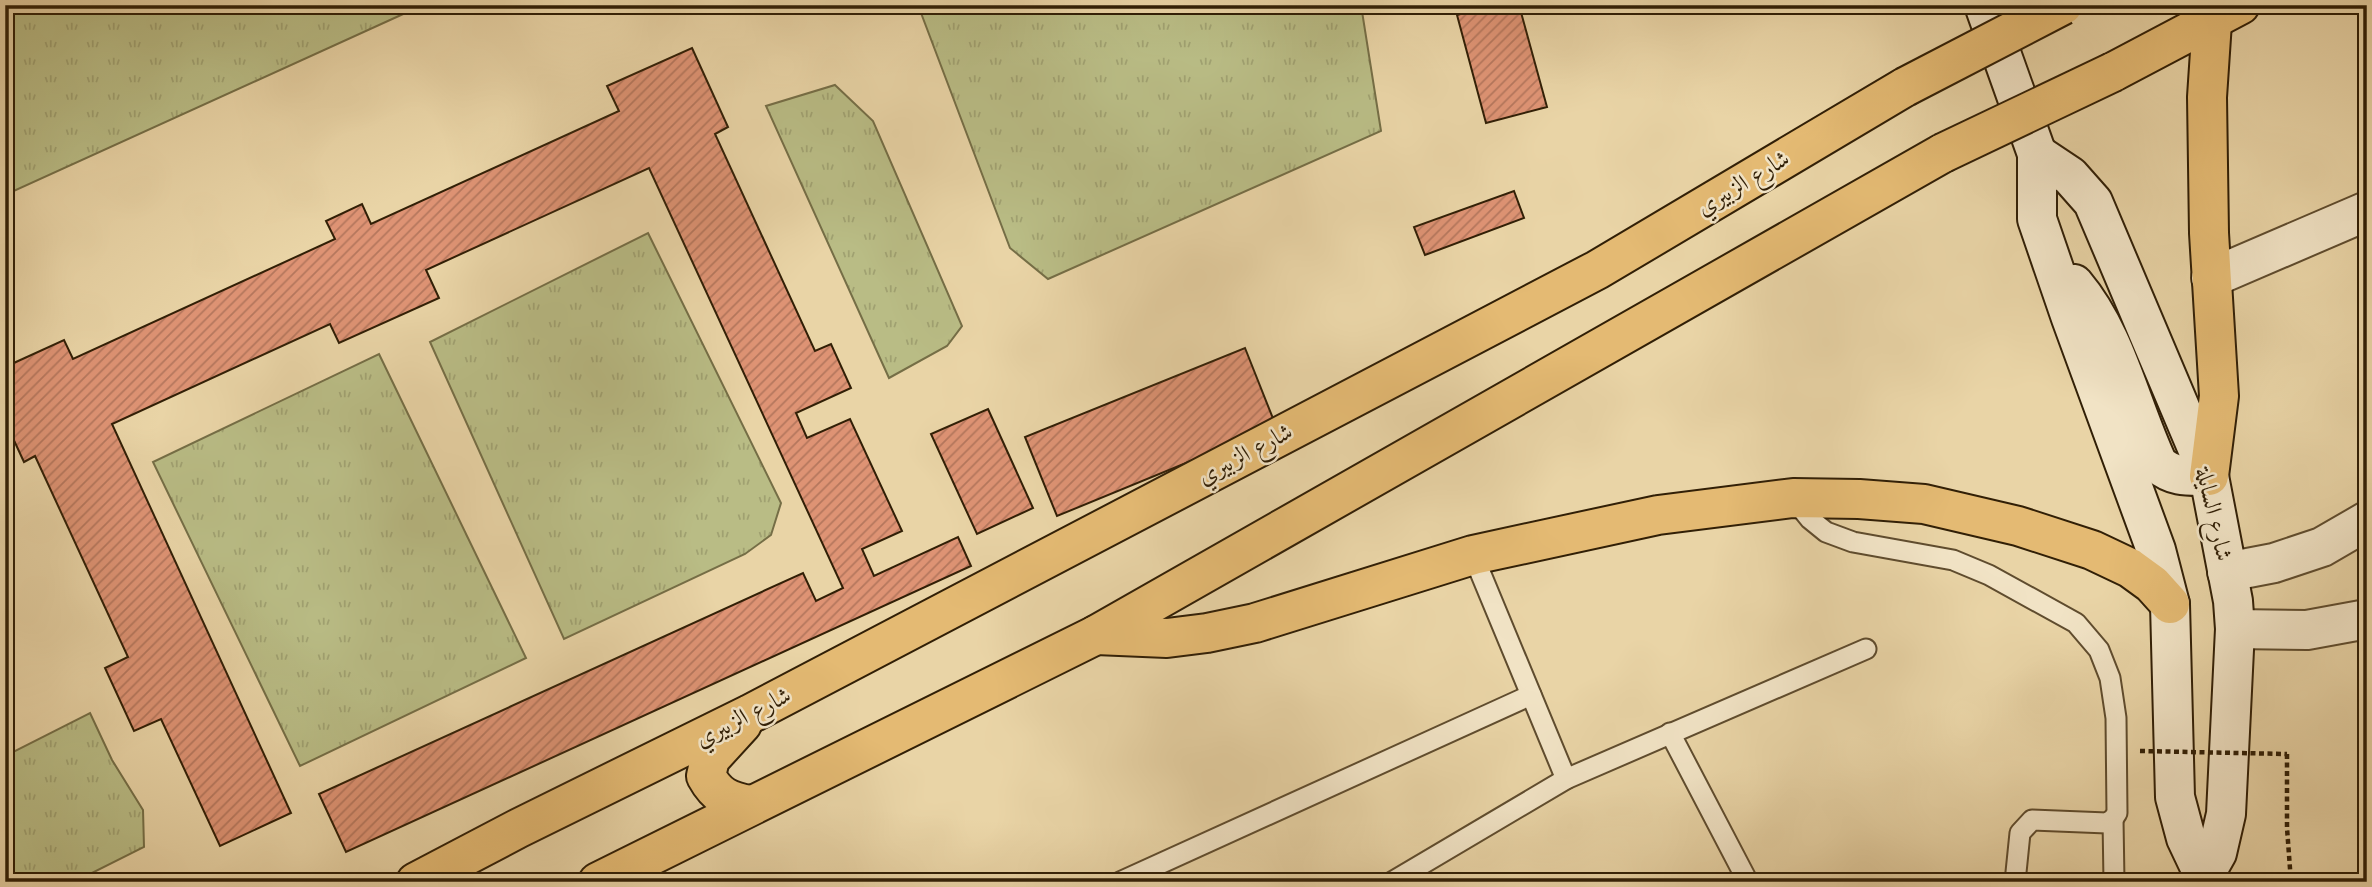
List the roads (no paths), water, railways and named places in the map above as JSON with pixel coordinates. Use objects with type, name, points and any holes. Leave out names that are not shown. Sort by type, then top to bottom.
[{"type":"main road","name":"شارع السايلة","points":[[1984,5],[2037,154],[2037,219],[2156,550],[2170,604],[2175,797],[2186,838],[2204,879]]},
{"type":"main road","name":"شارع الزبيري","points":[[416,882],[750,714],[1597,270],[1905,87],[2063,5]]},
{"type":"main road","points":[[598,882],[1096,635],[1943,153],[2113,72],[2226,14]]},
{"type":"main road","points":[[2052,263],[2087,299],[2107,336],[2158,464],[2169,474],[2183,477],[2209,476],[2219,396],[2211,278],[2207,97],[2226,14]]},
{"type":"main road","name":"شارع السايلة","points":[[2037,154],[2070,176],[2092,202],[2209,476],[2235,629],[2226,814],[2217,853],[2204,879]]},
{"type":"main road","points":[[2211,278],[2367,211]]},
{"type":"main road","points":[[1096,635],[1167,638],[1208,633],[1255,622],[1473,555],[1658,515],[1793,498],[1858,499],[1924,505],[2018,526],[2092,550],[2130,568],[2152,584],[2170,604]]},
{"type":"main road","points":[[2227,572],[2274,563],[2322,547],[2367,521]]},
{"type":"main road","points":[[2235,629],[2307,630],[2367,619]]},
{"type":"main road","points":[[750,714],[710,759],[706,776],[714,790],[727,801],[750,805]]},
{"type":"lane","points":[[1793,498],[1810,519],[1826,532],[1853,542],[1953,560],[1989,575],[2076,623],[2099,650],[2110,678],[2116,718],[2118,803],[2113,819],[2113,882]]},
{"type":"lane","points":[[1473,555],[1566,779]]},
{"type":"lane","points":[[1392,882],[1566,779],[1866,649]]},
{"type":"lane","points":[[1120,882],[1531,695]]},
{"type":"lane","points":[[1670,733],[1748,882]]},
{"type":"lane","points":[[2015,882],[2020,833],[2032,820],[2107,823],[2113,819]]}]
